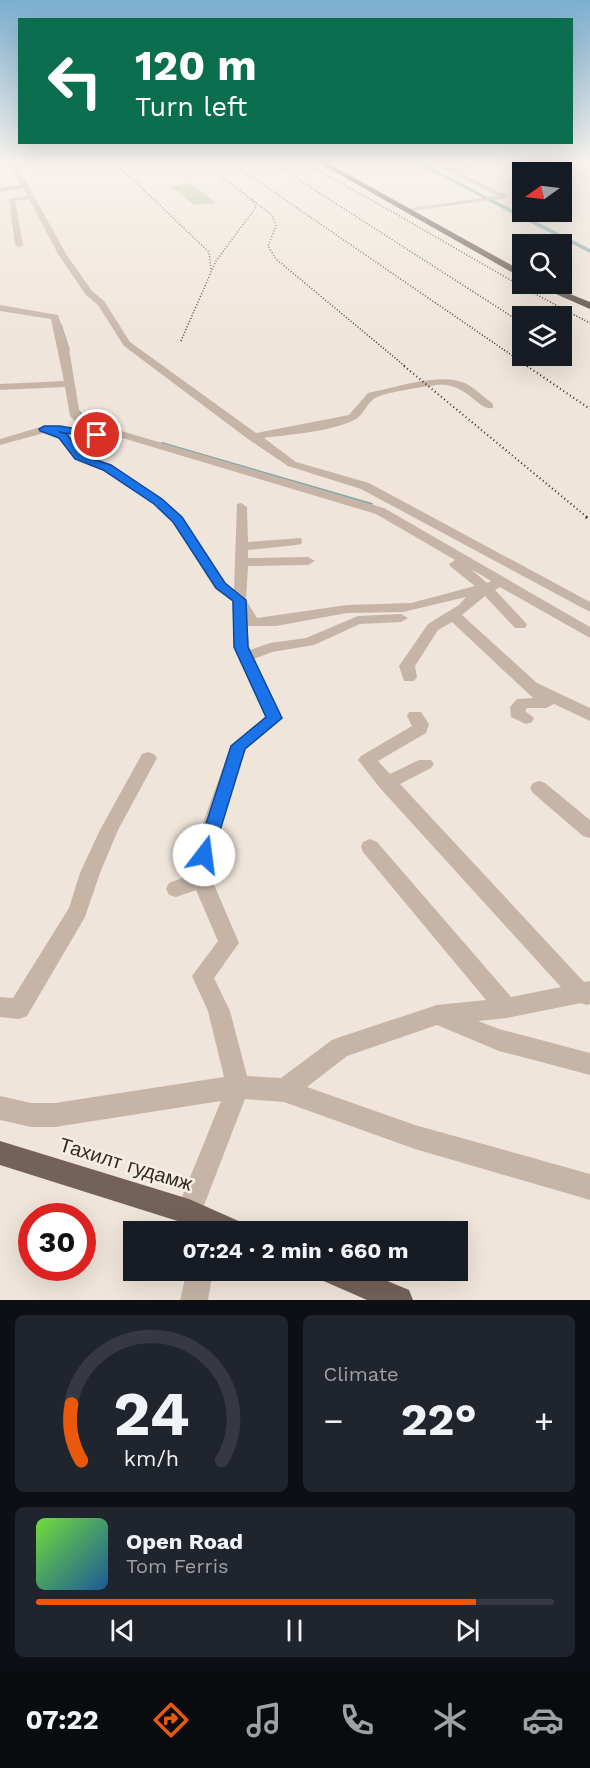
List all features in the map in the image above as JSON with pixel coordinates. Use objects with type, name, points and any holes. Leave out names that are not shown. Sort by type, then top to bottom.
[{"type":"highway","points":[[426,221],[512,268]]},
{"type":"highway","points":[[430,221],[512,268]]},
{"type":"highway","points":[[564,294],[590,304]]},
{"type":"highway","points":[[568,294],[590,304]]},
{"type":"main road","name":"Тахилт гудамж","points":[[0,1153],[202,1221]]},
{"type":"main road","points":[[354,1281],[399,1300]]},
{"type":"street","points":[[15,221],[19,245]]},
{"type":"street","points":[[44,221],[62,254],[89,293],[101,303],[127,344],[252,437],[292,464],[365,486],[590,608]]},
{"type":"street","points":[[0,302],[16,304]]},
{"type":"street","points":[[0,308],[55,317],[64,349],[75,416],[83,423],[380,511],[590,633]]},
{"type":"street","points":[[0,318],[12,317]]},
{"type":"street","points":[[252,437],[338,422],[353,417],[372,395],[438,382],[453,382],[466,387],[489,406]]},
{"type":"street","points":[[0,387],[68,384]]},
{"type":"street","points":[[44,429],[63,436],[79,457],[107,468],[158,501],[178,520],[191,537],[220,586],[239,600],[252,623],[268,623],[346,609],[412,607],[455,593],[486,590]]},
{"type":"street","points":[[0,442],[44,429],[97,435],[221,468],[374,516],[461,567],[520,625]]},
{"type":"street","points":[[176,889],[192,883],[200,873],[214,817],[239,746],[274,718],[241,647],[239,600],[242,562],[241,507]]},
{"type":"street","points":[[242,547],[296,541]]},
{"type":"street","points":[[242,562],[308,561]]},
{"type":"street","points":[[410,677],[407,666],[434,627],[501,581]]},
{"type":"street","points":[[245,657],[270,648],[309,642],[358,620],[400,618],[414,614],[412,607]]},
{"type":"street","points":[[454,614],[466,631],[495,652],[534,687],[546,703],[523,703],[518,707],[518,713],[526,718]]},
{"type":"street","points":[[534,687],[590,715]]},
{"type":"street","points":[[415,716],[421,724],[420,729],[367,760],[386,783],[586,993]]},
{"type":"street","points":[[0,1007],[19,1009],[78,911],[90,873],[109,830],[148,758]]},
{"type":"street","points":[[386,783],[425,764]]},
{"type":"street","points":[[539,788],[590,831]]},
{"type":"street","points":[[369,847],[507,1008]]},
{"type":"street","points":[[200,873],[229,943],[203,976],[219,1011],[238,1087],[202,1221]]},
{"type":"street","points":[[284,1090],[340,1048],[437,1015],[507,1008],[586,993]]},
{"type":"street","points":[[437,1015],[500,1040],[590,1064]]},
{"type":"street","points":[[0,1108],[31,1115],[55,1115],[238,1087],[284,1090],[415,1137],[590,1187]]},
{"type":"street","points":[[194,1300],[198,1281]]},
{"type":"waterway","points":[[531,221],[590,251]]},
{"type":"waterway","points":[[61,325],[69,350]]},
{"type":"waterway","points":[[77,410],[92,423]]},
{"type":"waterway","points":[[162,443],[372,504]]},
{"type":"railway","points":[[176,221],[209,252],[211,269]]},
{"type":"railway","points":[[181,341],[216,261],[246,221]]},
{"type":"railway","points":[[274,221],[276,226],[268,246],[276,259],[406,367]]},
{"type":"railway","points":[[316,221],[529,367]]},
{"type":"railway","points":[[363,221],[512,317]]},
{"type":"railway","points":[[408,221],[590,323]]},
{"type":"railway","points":[[404,366],[588,518]]},
{"type":"railway","points":[[527,366],[590,409]]},
{"type":"railway","points":[[586,517],[590,520]]},
{"type":"route","points":[[97,435],[44,429],[63,436],[79,457],[88,463],[107,468],[158,501],[178,520],[191,537],[220,586],[239,600],[241,647],[274,718],[239,746],[214,817],[204,855]]}]
